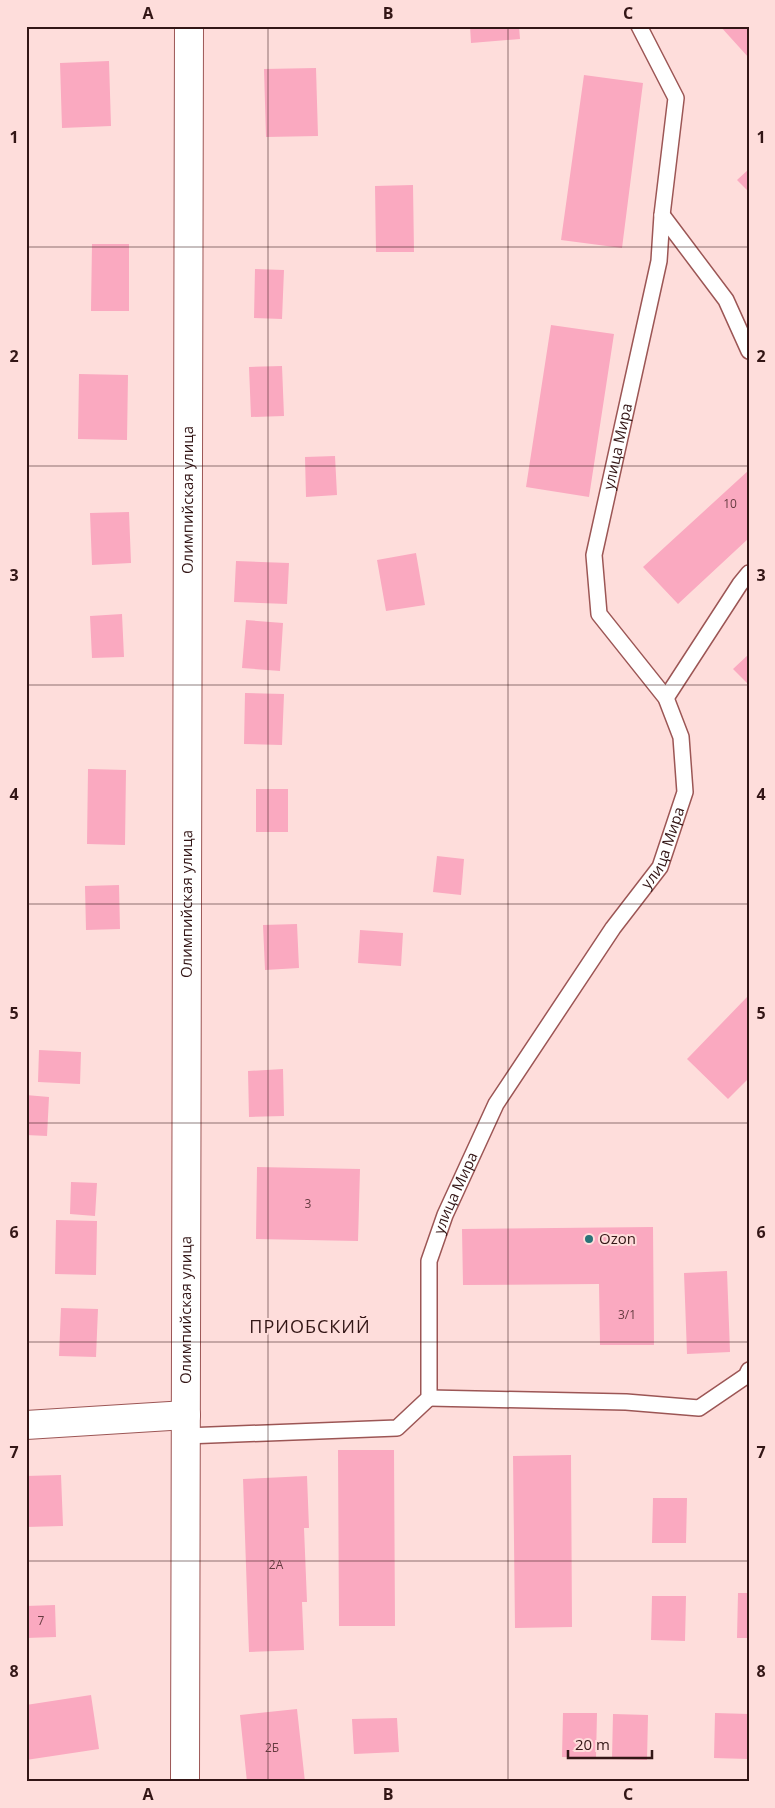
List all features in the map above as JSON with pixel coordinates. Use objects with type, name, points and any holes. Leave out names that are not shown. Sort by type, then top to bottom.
[{"type":"street","name":"Олимпийская улица","points":[[185,1782],[189,26]]},
{"type":"street","points":[[26,1425],[186,1426]]},
{"type":"lane","name":"улица Мира","points":[[429,1398],[429,1261],[445,1214],[496,1104],[613,928],[660,868],[685,792],[681,737],[666,698],[599,614],[594,555],[659,261],[662,215],[676,98],[639,26]]},
{"type":"lane","points":[[662,215],[726,300],[749,351]]},
{"type":"lane","points":[[666,698],[746,579]]},
{"type":"lane","points":[[186,1426],[396,1428],[429,1398],[626,1402],[699,1408],[746,1376],[749,1370]]},
{"type":"building","points":[[470,26],[519,26],[520,39],[471,43]]},
{"type":"building","points":[[720,26],[749,26],[749,58]]},
{"type":"building","points":[[109,61],[111,126],[62,128],[60,63]]},
{"type":"building","points":[[316,68],[318,136],[266,137],[264,69]]},
{"type":"building","points":[[584,75],[643,83],[622,248],[561,240]]},
{"type":"building","points":[[749,169],[749,192],[737,180]]},
{"type":"building","points":[[413,185],[414,252],[376,252],[375,186]]},
{"type":"building","points":[[92,244],[129,244],[129,311],[91,311]]},
{"type":"building","points":[[255,269],[284,270],[282,319],[254,318]]},
{"type":"building","points":[[551,325],[614,334],[589,497],[526,487]]},
{"type":"building","points":[[282,366],[284,416],[251,417],[249,367]]},
{"type":"building","points":[[79,374],[128,375],[127,440],[78,439]]},
{"type":"building","points":[[335,456],[337,495],[306,497],[305,457]]},
{"type":"building","points":[[749,470],[749,538],[678,604],[643,567]]},
{"type":"building","points":[[129,512],[131,563],[92,565],[90,513]]},
{"type":"building","points":[[416,553],[425,605],[386,611],[377,560]]},
{"type":"building","points":[[236,561],[289,563],[287,604],[234,602]]},
{"type":"building","points":[[122,614],[124,657],[92,658],[90,616]]},
{"type":"building","points":[[246,620],[283,623],[280,671],[242,668]]},
{"type":"building","points":[[749,654],[749,685],[733,669]]},
{"type":"building","points":[[245,693],[284,694],[282,745],[244,744]]},
{"type":"building","points":[[88,769],[126,770],[125,845],[87,844]]},
{"type":"building","points":[[256,789],[288,789],[288,832],[256,832]]},
{"type":"building","points":[[437,856],[464,859],[461,895],[433,892]]},
{"type":"building","points":[[119,885],[120,929],[86,930],[85,886]]},
{"type":"building","points":[[297,924],[299,968],[265,970],[263,925]]},
{"type":"building","points":[[360,930],[403,933],[401,966],[358,963]]},
{"type":"building","points":[[749,995],[749,1078],[728,1099],[687,1059]]},
{"type":"building","points":[[39,1050],[81,1052],[80,1084],[38,1082]]},
{"type":"building","points":[[283,1069],[284,1116],[249,1117],[248,1071]]},
{"type":"building","points":[[26,1095],[49,1097],[47,1136],[26,1135]]},
{"type":"building","points":[[257,1167],[360,1169],[358,1241],[256,1239]]},
{"type":"building","points":[[71,1182],[97,1183],[95,1216],[70,1214]]},
{"type":"building","points":[[56,1220],[97,1221],[96,1275],[55,1274]]},
{"type":"building","points":[[653,1227],[654,1345],[600,1345],[599,1284],[463,1285],[462,1229]]},
{"type":"building","points":[[727,1271],[730,1352],[687,1354],[684,1273]]},
{"type":"building","points":[[61,1308],[98,1309],[96,1357],[59,1356]]},
{"type":"building","points":[[338,1450],[394,1450],[395,1626],[339,1626]]},
{"type":"building","points":[[571,1455],[572,1627],[515,1628],[513,1456]]},
{"type":"building","points":[[61,1475],[63,1526],[26,1527],[26,1476]]},
{"type":"building","points":[[307,1476],[309,1528],[304,1528],[307,1602],[302,1602],[304,1650],[249,1652],[243,1479]]},
{"type":"building","points":[[653,1498],[687,1498],[686,1543],[652,1543]]},
{"type":"building","points":[[738,1593],[749,1593],[749,1638],[737,1638]]},
{"type":"building","points":[[652,1596],[686,1596],[685,1641],[651,1640]]},
{"type":"building","points":[[55,1605],[56,1637],[26,1638],[26,1606]]},
{"type":"building","points":[[91,1695],[99,1749],[26,1760],[26,1705]]},
{"type":"building","points":[[297,1709],[305,1782],[247,1782],[240,1715]]},
{"type":"building","points":[[563,1713],[597,1713],[596,1758],[562,1757]]},
{"type":"building","points":[[715,1713],[749,1714],[748,1759],[714,1758]]},
{"type":"building","points":[[613,1714],[648,1715],[647,1760],[612,1759]]},
{"type":"building","points":[[397,1718],[399,1752],[354,1754],[352,1719]]},
{"type":"place","name":"Ozon","points":[[589,1239]]},
{"type":"district","name":"ПРИОБСКИЙ","points":[[310,1327]]}]
